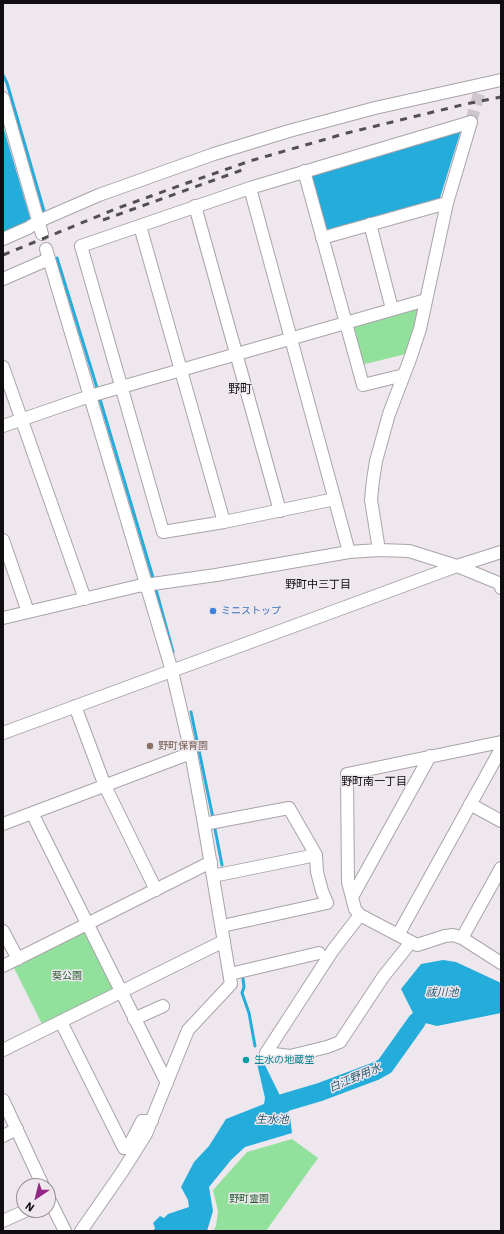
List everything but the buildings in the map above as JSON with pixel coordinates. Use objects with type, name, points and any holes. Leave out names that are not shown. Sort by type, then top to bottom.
[{"type":"street","points":[[3,239],[28,228],[38,221],[99,195],[222,151],[375,108],[501,80]]},
{"type":"street","points":[[3,98],[6,118],[42,234]]},
{"type":"street","points":[[335,499],[224,522],[164,532],[81,246],[250,188],[471,122],[447,204],[420,329],[389,414],[376,461],[371,500],[379,550]]},
{"type":"street","points":[[304,171],[363,384],[404,375]]},
{"type":"street","points":[[250,188],[349,552]]},
{"type":"street","points":[[322,238],[447,204]]},
{"type":"street","points":[[195,206],[280,511]]},
{"type":"street","points":[[370,224],[392,309]]},
{"type":"street","points":[[140,226],[224,522]]},
{"type":"street","points":[[3,279],[48,254],[95,394],[152,584],[206,824],[213,876],[231,979]]},
{"type":"street","points":[[3,426],[95,394],[426,300]]},
{"type":"street","points":[[3,367],[85,599]]},
{"type":"street","points":[[3,540],[5,553],[28,612]]},
{"type":"street","points":[[3,618],[152,584],[216,575],[349,552],[379,550],[409,550],[457,566],[501,584],[501,588]]},
{"type":"street","points":[[3,733],[457,566],[501,552]]},
{"type":"street","points":[[75,706],[105,786],[156,890]]},
{"type":"street","points":[[501,742],[348,774],[348,882],[355,909],[360,915],[417,945],[453,935],[462,938],[501,963]]},
{"type":"street","points":[[398,935],[501,749]]},
{"type":"street","points":[[3,824],[191,753]]},
{"type":"street","points":[[352,897],[430,756]]},
{"type":"street","points":[[470,804],[501,821]]},
{"type":"street","points":[[206,824],[289,808],[316,854],[317,872],[327,903],[222,926]]},
{"type":"street","points":[[32,813],[120,992],[167,1082]]},
{"type":"street","points":[[213,876],[316,854]]},
{"type":"street","points":[[3,966],[211,862]]},
{"type":"street","points":[[462,938],[501,868]]},
{"type":"street","points":[[360,915],[333,950],[266,1053],[290,1056],[327,1047],[340,1042],[383,977],[411,942]]},
{"type":"street","points":[[3,931],[18,959]]},
{"type":"street","points":[[3,1050],[224,941]]},
{"type":"street","points":[[81,1231],[135,1153],[152,1121],[188,1030],[231,979],[319,953]]},
{"type":"street","points":[[134,1019],[163,1006]]},
{"type":"street","points":[[61,1022],[124,1148],[128,1148],[142,1121],[152,1121]]},
{"type":"street","points":[[3,1100],[39,1178]]},
{"type":"street","points":[[3,1136],[17,1129]]},
{"type":"street","points":[[56,1214],[65,1231]]},
{"type":"street","points":[[3,1221],[16,1215]]},
{"type":"green space","points":[[414,308],[420,311],[406,354],[361,365],[351,329],[353,326]]},
{"type":"green space","name":"葵公園","points":[[82,931],[87,933],[114,987],[111,992],[43,1026],[13,966]]},
{"type":"green space","name":"野町霊園","points":[[292,1139],[318,1158],[266,1231],[213,1231],[216,1226],[218,1211],[213,1190],[247,1152]]},
{"type":"water","points":[[3,126],[31,221],[3,234]]},
{"type":"water","points":[[461,130],[440,198],[327,230],[311,176]]},
{"type":"water","name":"祓川池","points":[[443,960],[456,962],[501,983],[501,1013],[437,1026],[417,1021],[401,989],[421,964]]},
{"type":"water","name":"生水池","points":[[261,1057],[290,1116],[292,1133],[245,1147],[231,1160],[209,1187],[213,1211],[207,1231],[153,1231],[155,1228],[153,1223],[160,1216],[164,1218],[168,1214],[189,1207],[188,1200],[181,1187],[194,1162],[209,1146],[226,1119],[264,1104],[265,1098],[256,1059]]},
{"type":"waterway","points":[[3,75],[7,83],[44,211]]},
{"type":"waterway","points":[[57,258],[98,391]]},
{"type":"waterway","points":[[99,396],[154,581]]},
{"type":"waterway","points":[[155,586],[173,652]]},
{"type":"waterway","points":[[191,712],[213,818]]},
{"type":"waterway","points":[[214,824],[222,865]]},
{"type":"waterway","points":[[243,979],[244,987],[242,993],[249,1013],[255,1046]]},
{"type":"waterway","name":"白江野用水","points":[[272,1123],[283,1103],[320,1092],[376,1071],[385,1066],[417,1021]]},
{"type":"tunnel","points":[[471,122],[479,94]]},
{"type":"railway","points":[[3,255],[118,208],[250,161],[347,133],[501,97]]},
{"type":"railway","points":[[103,220],[242,170]]},
{"type":"place","name":"ミニストップ","points":[[213,611]]},
{"type":"place","name":"野町保育園","points":[[150,746]]},
{"type":"place","name":"生水の地蔵堂","points":[[246,1060]]},
{"type":"district","name":"野町","points":[[240,390]]},
{"type":"district","name":"野町中三丁目","points":[[318,585]]},
{"type":"district","name":"野町南一丁目","points":[[374,782]]}]
